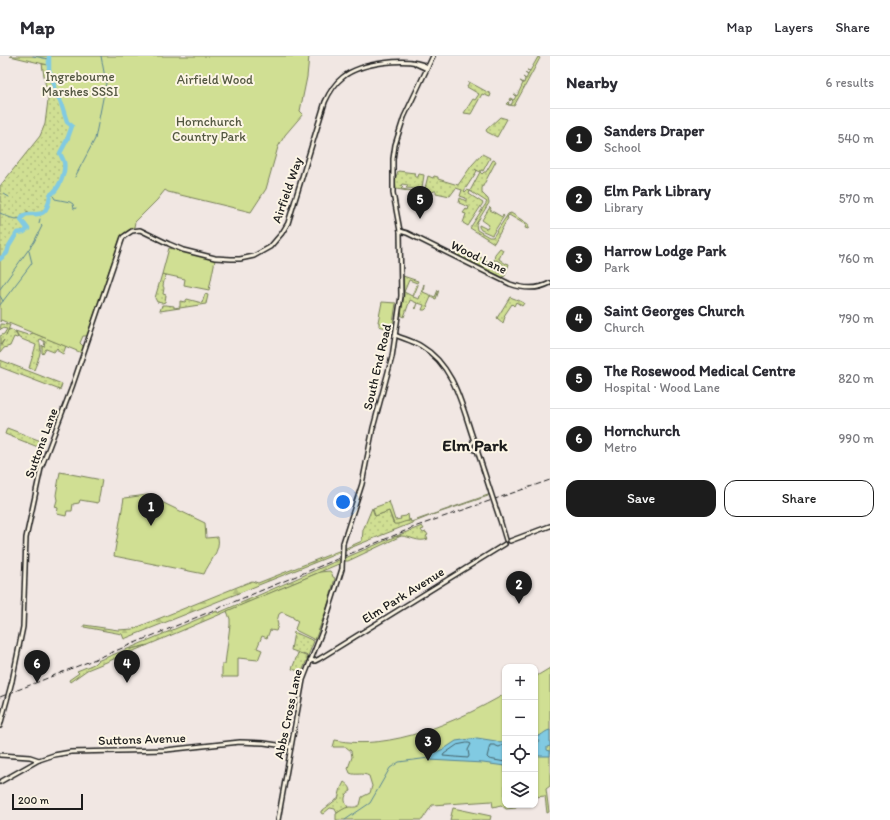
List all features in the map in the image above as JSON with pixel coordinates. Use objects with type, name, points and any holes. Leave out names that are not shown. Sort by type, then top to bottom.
[{"type":"street","name":"South End Road","points":[[342,569],[343,543],[362,484],[373,428],[392,357],[401,296],[400,231],[393,193],[393,159],[395,145],[404,117],[433,56]]},
{"type":"street","name":"Airfield Way","points":[[138,230],[175,247],[215,258],[240,259],[254,256],[262,252],[275,242],[288,223],[324,107],[331,90],[349,72],[389,61],[402,60],[414,62],[427,68]]},
{"type":"street","name":"Suttons Lane","points":[[0,726],[12,681],[23,627],[26,538],[40,468],[72,387],[122,240],[129,232],[138,230]]},
{"type":"street","name":"Wood Lane","points":[[400,231],[407,232],[510,284],[529,288],[540,287],[550,283]]},
{"type":"street","points":[[395,335],[419,345],[432,354],[444,366],[456,388],[474,441],[479,443],[480,447],[477,450],[508,541],[550,526]]},
{"type":"street","points":[[474,441],[471,444],[471,447],[474,450],[477,450]]},
{"type":"street","name":"Elm Park Avenue","points":[[310,660],[317,660],[335,650],[505,544],[504,542],[508,541]]},
{"type":"street","name":"Abbs Cross Lane","points":[[278,820],[301,689],[310,660],[323,629],[342,569]]},
{"type":"street","name":"Suttons Avenue","points":[[0,782],[40,760],[54,755],[71,752],[166,750],[240,742],[264,743],[291,747]]},
{"type":"street","points":[[0,755],[30,757],[40,760]]},
{"type":"green space","name":"Hornchurch Country Park","points":[[10,56],[309,56],[307,77],[300,111],[303,114],[285,135],[278,147],[266,189],[251,212],[165,190],[135,222],[134,227],[121,236],[87,336],[83,336],[80,343],[84,347],[82,353],[1,320],[0,322],[0,259],[7,253],[9,246],[17,233],[28,230],[21,220],[24,216],[28,214],[41,214],[45,211],[50,195],[57,189],[64,171],[64,162],[60,153],[72,126],[67,122],[60,100],[55,95],[53,79],[48,65]]},
{"type":"green space","points":[[538,57],[540,58],[514,106],[510,105],[513,101],[511,99],[510,101],[509,100],[510,98],[514,100],[516,96],[514,94],[517,96],[523,83],[520,81],[524,83],[525,79],[523,77],[526,79]]},
{"type":"green space","points":[[42,64],[48,64],[53,79],[55,95],[60,100],[69,124],[72,126],[60,153],[64,162],[63,176],[57,189],[50,195],[48,205],[44,212],[37,215],[27,211],[26,225],[28,229],[24,232],[19,232],[7,253],[0,259],[0,186],[40,136],[45,124],[48,100]]},
{"type":"green space","points":[[469,82],[491,94],[490,97],[482,94],[471,114],[464,113],[473,99],[475,100],[479,94],[467,87]]},
{"type":"green space","points":[[500,117],[507,119],[497,137],[486,130]]},
{"type":"green space","points":[[482,154],[490,158],[483,171],[481,170],[480,172],[475,169],[477,171],[464,191],[470,191],[469,194],[483,203],[468,226],[463,223],[466,214],[463,213],[466,209],[468,210],[469,207],[459,203],[460,198],[466,201],[466,198],[460,196],[462,190],[456,188],[450,196],[436,193],[436,191],[433,192],[425,188],[428,176],[433,178],[434,176],[438,177],[438,179],[458,185]]},
{"type":"green space","points":[[493,160],[496,161],[482,188],[482,193],[488,199],[489,203],[476,224],[477,230],[489,237],[493,237],[508,214],[511,213],[528,224],[528,229],[525,228],[526,225],[509,215],[494,243],[470,228],[487,202],[470,191],[480,172],[482,174],[486,172]]},
{"type":"green space","points":[[398,171],[415,173],[415,177],[418,177],[419,174],[424,175],[422,188],[406,188],[408,185],[402,184],[401,186],[403,187],[401,189],[433,195],[396,189],[395,180]]},
{"type":"green space","points":[[490,207],[490,210],[502,217],[503,215],[504,216],[492,235],[481,230],[479,227],[479,225],[487,229],[489,225],[482,220]]},
{"type":"green space","points":[[169,248],[215,260],[209,290],[184,285],[185,279],[162,274]]},
{"type":"green space","points":[[500,248],[503,250],[499,259],[506,264],[509,264],[505,276],[502,277],[456,254],[457,251],[478,262],[480,257],[491,263],[489,267],[501,273],[505,266],[497,260],[494,261],[495,254]]},
{"type":"green space","points":[[162,274],[167,275],[165,276],[163,286],[163,294],[166,295],[165,302],[162,303],[157,302],[155,298]]},
{"type":"green space","points":[[403,276],[418,281],[417,283],[409,280],[404,292],[412,296],[416,285],[418,285],[413,297],[419,299],[424,284],[423,292],[435,297],[439,290],[436,299],[431,297],[427,306],[428,307],[425,310],[422,310],[424,305],[418,303],[416,309],[417,303],[410,300],[404,317],[401,315],[404,295]]},
{"type":"green space","points":[[205,294],[208,295],[206,304],[160,311],[162,305],[174,306],[174,308],[180,307],[180,301],[185,302],[187,299],[202,303]]},
{"type":"green space","points":[[510,297],[524,303],[522,306],[516,302],[514,306],[512,304],[504,316],[503,323],[497,318]]},
{"type":"green space","points":[[382,302],[396,303],[392,330],[379,326],[378,322]]},
{"type":"green space","points":[[1,324],[10,325],[6,336],[9,329],[14,331],[18,337],[14,337],[10,346],[4,348],[0,353],[0,347],[4,340],[0,345],[0,336],[4,334],[7,329],[2,328],[0,330]]},
{"type":"green space","points":[[15,331],[28,335],[33,333],[66,346],[63,354],[58,351],[57,348],[54,352],[46,349],[43,354],[42,345],[44,347],[45,342],[41,339],[39,340],[40,355],[34,370],[29,368],[36,345],[19,338]]},
{"type":"green space","points":[[0,360],[62,384],[60,390],[0,367]]},
{"type":"green space","points":[[7,428],[41,441],[38,447],[5,434]]},
{"type":"green space","points":[[60,472],[102,480],[98,503],[80,500],[79,503],[73,504],[72,511],[67,511],[66,516],[57,514],[58,508],[55,507]]},
{"type":"green space","points":[[147,495],[205,523],[206,538],[218,537],[218,547],[204,574],[114,556],[124,498]]},
{"type":"green space","points":[[488,495],[432,515],[345,550],[346,548],[362,541],[363,530],[372,508],[375,516],[389,511],[393,523],[398,524],[403,521],[409,521],[410,519],[411,522]]},
{"type":"green space","points":[[389,501],[395,520],[401,519],[400,517],[408,514],[409,521],[394,524],[389,511],[375,516],[373,508]]},
{"type":"green space","points":[[422,526],[424,529],[421,530],[423,533],[426,532],[428,539],[417,540],[404,536],[394,537]]},
{"type":"green space","points":[[401,536],[348,561],[345,561],[345,558],[394,537]]},
{"type":"green space","points":[[341,550],[341,552],[124,639],[122,634],[84,627],[84,625],[118,630],[133,629],[252,581],[258,583]]},
{"type":"green space","points":[[341,559],[341,563],[148,645],[130,649],[217,611],[218,613]]},
{"type":"green space","points":[[330,571],[335,578],[327,608],[315,640],[297,631],[295,629],[298,621],[282,612],[279,614],[276,631],[270,630],[267,638],[262,636],[257,648],[262,650],[258,660],[238,658],[238,677],[222,677],[222,664],[225,664],[230,625],[230,619],[227,611],[320,572]]},
{"type":"green space","points":[[294,632],[314,641],[308,656],[291,650]]},
{"type":"green space","points":[[148,645],[87,670],[70,682],[69,680],[79,673],[77,671],[94,664],[97,661],[130,648]]},
{"type":"green space","points":[[298,653],[308,657],[302,672],[292,669]]},
{"type":"green space","points":[[550,668],[550,786],[546,789],[549,812],[547,813],[545,796],[538,797],[538,675]]},
{"type":"green space","points":[[502,696],[502,806],[493,807],[492,801],[432,805],[422,820],[336,820],[336,814],[347,807],[356,807],[360,805],[362,797],[370,793],[372,786],[369,776],[350,773],[348,768],[352,757],[351,751],[346,747],[333,747],[335,740],[356,743],[378,742],[401,738],[445,724]]},
{"type":"green space","points":[[344,782],[348,785],[351,791],[345,798],[345,802],[348,807],[337,813],[335,809],[330,808],[323,814],[321,813],[321,811],[338,799]]},
{"type":"green space","points":[[453,808],[491,816],[490,820],[450,820]]},
{"type":"water","points":[[550,730],[550,746],[547,747],[547,750],[550,751],[550,756],[538,756],[538,736]]},
{"type":"water","points":[[477,738],[500,743],[502,742],[502,766],[429,760],[430,754],[444,749],[456,741]]},
{"type":"waterway","points":[[33,56],[48,59]]},
{"type":"waterway","points":[[0,259],[7,253],[9,246],[17,233],[24,232],[28,229],[21,220],[24,216],[28,214],[41,214],[45,211],[50,195],[59,185],[63,176],[64,162],[60,153],[72,126],[67,122],[60,100],[55,95],[53,79],[49,70],[49,56]]},
{"type":"waterway","points":[[75,177],[95,139],[106,83],[101,56]]},
{"type":"waterway","points":[[4,194],[9,197]]},
{"type":"waterway","points":[[52,194],[55,199],[70,202],[73,204],[74,209],[76,208]]},
{"type":"waterway","points":[[0,213],[13,219],[21,218]]},
{"type":"waterway","points":[[0,289],[34,242],[42,226],[39,223],[40,219]]},
{"type":"waterway","points":[[0,305],[32,263],[29,251]]},
{"type":"waterway","points":[[0,296],[3,301]]},
{"type":"waterway","points":[[345,820],[370,803],[390,768],[399,762],[429,758]]},
{"type":"railway","points":[[0,697],[417,526],[550,480]]},
{"type":"place","name":"The Rosewood Medical Centre","points":[[420,219]]},
{"type":"place","name":"Sanders Draper","points":[[151,526]]},
{"type":"place","name":"Elm Park Library","points":[[519,604]]},
{"type":"place","name":"Hornchurch","points":[[37,683]]},
{"type":"place","name":"Saint Georges Church","points":[[127,683]]},
{"type":"place","name":"Harrow Lodge Park","points":[[428,761]]},
{"type":"district","name":"Elm Park","points":[[475,445]]},
{"type":"park label","name":"Airfield Wood","points":[[215,79]]},
{"type":"park label","name":"Ingrebourne Marshes SSSI","points":[[80,84]]}]
